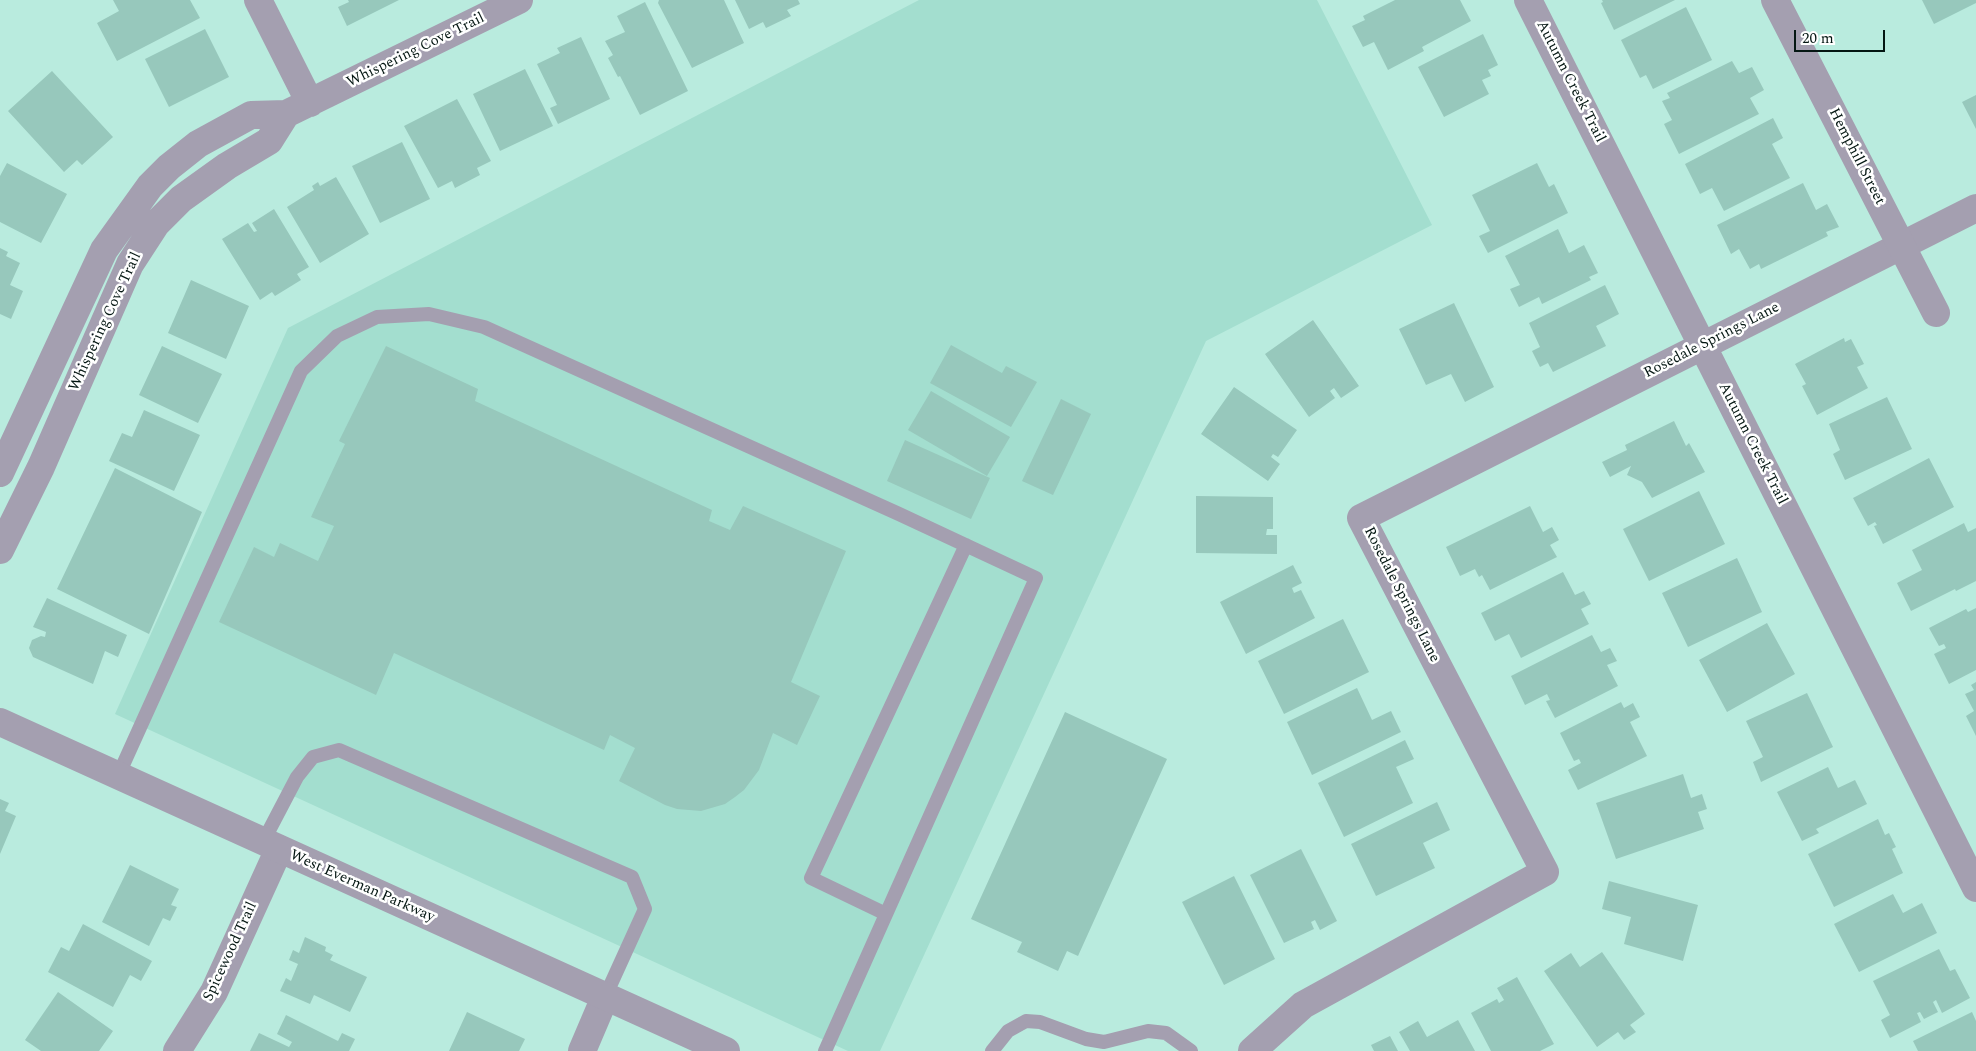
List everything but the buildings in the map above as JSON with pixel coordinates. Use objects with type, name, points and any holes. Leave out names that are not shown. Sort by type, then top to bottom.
[{"type":"street","points":[[258,0],[298,109]]},
{"type":"street","name":"Whispering Cove Trail","points":[[0,472],[104,250],[150,186],[169,167],[198,144],[251,115],[298,109],[519,0]]},
{"type":"street","name":"Autumn Creek Trail","points":[[1528,0],[1976,888]]},
{"type":"street","name":"Hemphill Street","points":[[1776,0],[1936,313]]},
{"type":"street","name":"Whispering Cove Trail","points":[[0,550],[41,467],[130,264],[156,224],[181,199],[227,166],[269,141],[298,109]]},
{"type":"street","name":"Rosedale Springs Lane","points":[[1252,1051],[1304,1005],[1545,872],[1361,518],[1976,208]]},
{"type":"street","points":[[81,299],[109,311]]},
{"type":"street","name":"West Everman Parkway","points":[[0,722],[726,1051]]},
{"type":"street","name":"Spicewood Trail","points":[[177,1051],[214,992],[271,846]]},
{"type":"street","points":[[582,1051],[605,997]]},
{"type":"lane","points":[[118,776],[301,371],[337,336],[377,318],[429,314],[484,327],[899,514],[1036,578],[825,1051]]},
{"type":"lane","points":[[886,914],[811,878],[966,546]]},
{"type":"lane","points":[[271,846],[297,777],[314,757],[339,750],[632,877],[645,910],[605,997]]},
{"type":"lane","points":[[992,1051],[1008,1030],[1026,1021],[1040,1022],[1086,1039],[1104,1042],[1148,1031],[1166,1033],[1191,1051]]},
{"type":"shaded area","points":[[919,0],[1317,0],[1432,225],[1206,341],[880,1051],[848,1051],[115,714],[288,328]]}]
